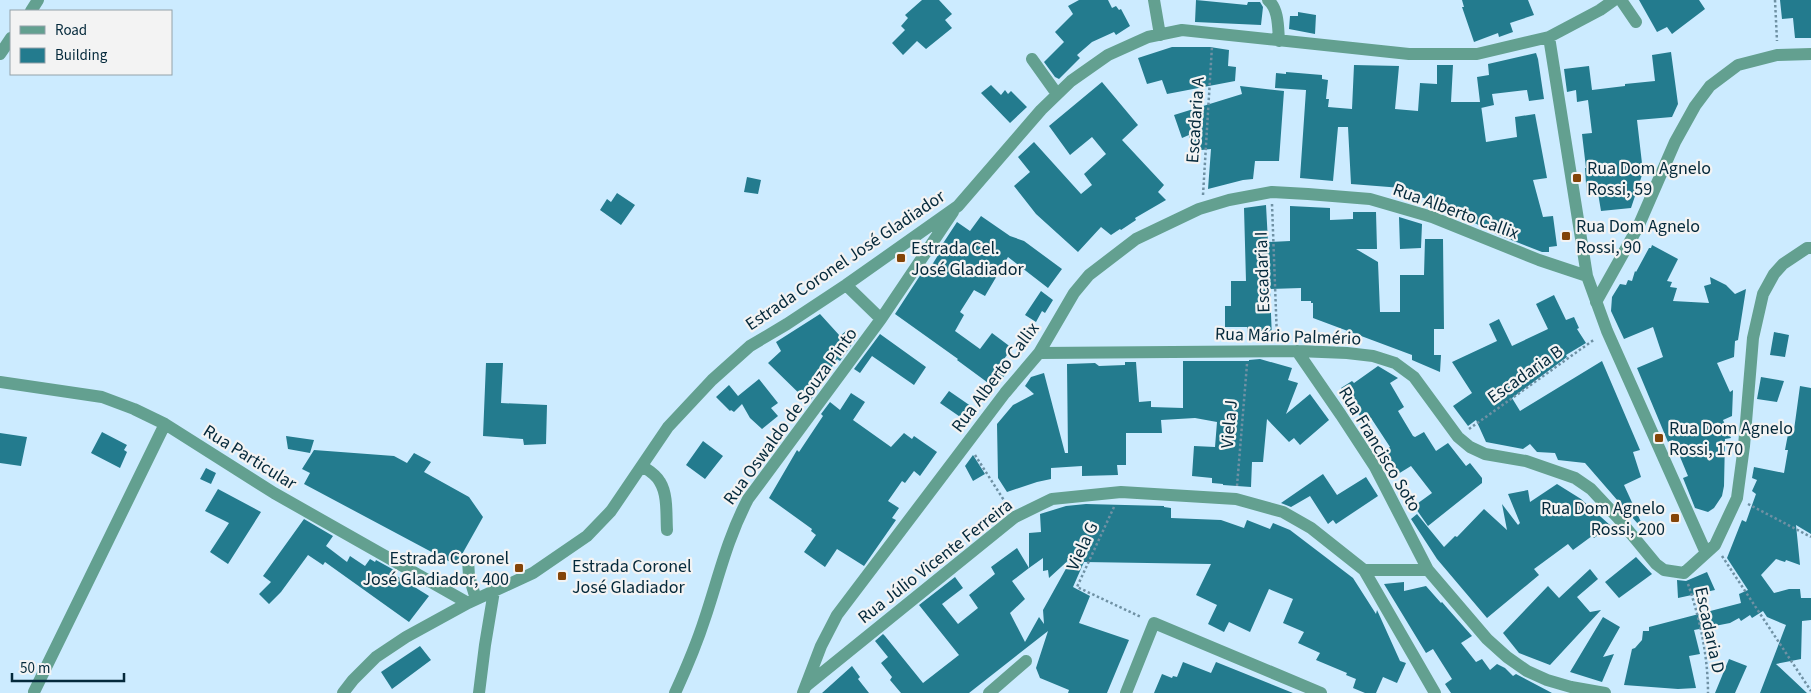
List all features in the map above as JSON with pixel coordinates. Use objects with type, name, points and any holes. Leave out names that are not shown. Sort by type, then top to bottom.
[{"type":"street","points":[[1154,0],[1160,35]]},
{"type":"street","points":[[1268,0],[1271,2],[1276,14],[1279,41]]},
{"type":"street","name":"Estrada Coronel José Gladiador","points":[[343,693],[376,657],[406,637],[472,601],[533,573],[588,536],[611,510],[668,427],[712,380],[744,352],[846,285],[894,249],[958,206],[1057,94],[1071,81],[1108,55],[1148,37],[1182,30],[1409,54],[1477,54],[1549,37],[1600,10],[1614,0]]},
{"type":"street","points":[[1621,0],[1636,22]]},
{"type":"street","points":[[1549,37],[1587,276],[1607,331],[1710,549]]},
{"type":"street","points":[[0,52],[10,39]]},
{"type":"street","points":[[1596,302],[1638,227],[1675,142],[1695,106],[1710,86],[1738,65],[1777,55],[1811,54]]},
{"type":"street","points":[[1032,59],[1057,94]]},
{"type":"street","name":"Rua Alberto Callix","points":[[804,691],[821,646],[837,615],[1005,392],[1039,353],[1074,293],[1089,275],[1136,239],[1199,209],[1230,200],[1272,192],[1370,199],[1432,217],[1539,260],[1587,276]]},
{"type":"street","name":"Rua Oswaldo de Souza Pinto","points":[[675,693],[705,618],[734,524],[748,499],[881,319],[958,206]]},
{"type":"street","points":[[1684,573],[1710,549],[1737,498],[1744,446],[1753,338],[1763,294],[1774,274],[1783,264],[1807,248],[1811,248]]},
{"type":"street","points":[[846,285],[881,319]]},
{"type":"street","name":"Rua Mário Palmério","points":[[1039,353],[1276,350],[1373,356],[1395,364],[1414,377],[1458,437],[1470,447],[1485,454],[1526,461],[1575,478],[1591,489],[1656,564],[1664,570],[1684,573]]},
{"type":"street","name":"Rua Francisco Soto","points":[[1297,351],[1375,467],[1428,570]]},
{"type":"street","name":"Rua Particular","points":[[0,382],[102,397],[134,409],[165,424],[274,493],[472,601]]},
{"type":"street","points":[[34,692],[165,424]]},
{"type":"street","points":[[642,466],[656,476],[664,492],[667,530]]},
{"type":"street","name":"Rua Júlio Vicente Ferreira","points":[[804,691],[1015,517],[1052,499],[1121,492],[1236,500],[1283,512],[1311,528],[1364,570]]},
{"type":"street","points":[[468,560],[472,601]]},
{"type":"street","points":[[1435,693],[1364,570],[1428,570],[1487,639],[1507,657],[1527,671],[1547,680],[1571,687],[1605,693]]},
{"type":"street","points":[[479,693],[494,591]]},
{"type":"street","points":[[1126,693],[1154,624],[1321,693]]},
{"type":"street","points":[[989,693],[1026,662]]},
{"type":"path","points":[[1775,0],[1777,55]]},
{"type":"path","name":"Escadaria A","points":[[1199,209],[1203,194],[1213,32]]},
{"type":"path","name":"Escadaria I","points":[[1272,192],[1276,350]]},
{"type":"path","name":"Escadaria B","points":[[1458,437],[1607,331]]},
{"type":"path","name":"Viela J","points":[[1236,500],[1248,351]]},
{"type":"path","points":[[968,443],[1015,517]]},
{"type":"path","name":"Viela G","points":[[1121,492],[1077,587],[1154,624]]},
{"type":"path","points":[[1737,498],[1811,537]]},
{"type":"path","points":[[1710,549],[1811,690]]},
{"type":"path","name":"Escadaria D","points":[[1684,573],[1697,609],[1706,653],[1708,693]]},
{"type":"building","points":[[922,0],[939,0],[952,14],[945,20],[952,28],[926,49],[917,41],[903,55],[892,43],[905,30],[901,26],[908,18],[905,15]]},
{"type":"building","points":[[1079,0],[1108,0],[1112,8],[1116,6],[1119,10],[1121,9],[1130,26],[1116,35],[1114,32],[1092,42],[1077,55],[1080,58],[1059,79],[1055,77],[1044,62],[1064,42],[1055,32],[1073,14],[1068,6]]},
{"type":"building","points":[[1196,0],[1247,5],[1248,2],[1260,2],[1263,7],[1261,25],[1195,22]]},
{"type":"building","points":[[1462,0],[1528,0],[1534,15],[1510,23],[1513,32],[1499,37],[1498,33],[1474,42],[1462,7],[1464,7]]},
{"type":"building","points":[[1639,0],[1699,0],[1705,9],[1672,34],[1667,27],[1657,32]]},
{"type":"building","points":[[1780,0],[1811,0],[1811,38],[1795,38],[1793,18],[1782,19]]},
{"type":"building","points":[[1298,12],[1316,15],[1315,34],[1289,29],[1290,16],[1298,16]]},
{"type":"building","points":[[1172,47],[1210,47],[1229,50],[1228,66],[1236,67],[1235,81],[1167,94],[1162,80],[1147,84],[1138,58]]},
{"type":"building","points":[[1671,52],[1678,104],[1672,117],[1637,120],[1643,172],[1631,208],[1601,211],[1598,193],[1587,195],[1582,134],[1592,133],[1588,100],[1577,102],[1576,90],[1567,92],[1564,69],[1589,66],[1592,90],[1625,86],[1625,84],[1655,81],[1652,55]]},
{"type":"building","points":[[1536,53],[1544,99],[1529,101],[1527,90],[1492,94],[1494,105],[1481,108],[1486,142],[1517,137],[1515,117],[1535,114],[1547,178],[1533,180],[1543,217],[1553,216],[1557,246],[1549,247],[1549,252],[1542,252],[1496,234],[1434,202],[1399,189],[1402,188],[1351,184],[1348,127],[1338,127],[1333,181],[1300,178],[1306,90],[1275,88],[1276,73],[1322,75],[1322,79],[1328,80],[1326,99],[1329,99],[1328,107],[1352,109],[1354,65],[1399,66],[1395,109],[1418,111],[1420,83],[1437,84],[1437,65],[1453,65],[1451,102],[1480,102],[1477,77],[1489,75],[1488,64]]},
{"type":"building","points":[[1102,82],[1138,125],[1122,140],[1164,185],[1158,192],[1166,200],[1111,235],[1101,227],[1078,252],[1036,214],[1014,186],[1030,172],[1018,157],[1034,142],[1081,194],[1092,185],[1084,174],[1106,154],[1092,137],[1070,155],[1049,126]]},
{"type":"building","points":[[991,85],[1001,95],[1005,90],[1008,94],[1011,91],[1027,107],[1010,123],[981,93]]},
{"type":"building","points":[[1240,86],[1284,91],[1279,161],[1255,161],[1253,179],[1208,189],[1211,149],[1192,151],[1189,135],[1182,138],[1174,115],[1242,94]]},
{"type":"building","points":[[747,177],[761,180],[758,194],[744,192]]},
{"type":"building","points":[[617,193],[635,205],[621,225],[600,210],[607,199],[611,202]]},
{"type":"building","points":[[1266,205],[1268,242],[1290,241],[1290,206],[1330,208],[1330,220],[1353,219],[1353,212],[1376,212],[1377,249],[1356,249],[1378,262],[1380,312],[1400,312],[1400,275],[1424,275],[1425,239],[1443,239],[1444,329],[1434,329],[1434,355],[1441,355],[1440,372],[1412,360],[1412,355],[1313,318],[1313,303],[1311,301],[1301,301],[1301,288],[1270,289],[1272,339],[1248,341],[1247,327],[1225,327],[1225,306],[1231,306],[1231,281],[1246,281],[1244,208]]},
{"type":"building","points":[[981,216],[1010,236],[1024,241],[1062,269],[1048,288],[1008,257],[985,296],[974,290],[960,312],[964,315],[955,331],[980,349],[992,333],[1012,348],[999,366],[1007,372],[995,388],[895,314],[923,271],[927,273],[940,252],[938,251],[957,222],[970,231]]},
{"type":"building","points":[[1399,217],[1422,224],[1421,248],[1400,249]]},
{"type":"building","points":[[1652,245],[1678,259],[1667,281],[1672,282],[1670,287],[1677,288],[1673,301],[1709,303],[1704,286],[1711,284],[1710,277],[1726,285],[1735,294],[1746,289],[1738,340],[1735,341],[1734,357],[1717,363],[1730,392],[1733,390],[1732,416],[1723,420],[1731,438],[1725,439],[1722,496],[1714,508],[1708,512],[1695,508],[1683,478],[1688,476],[1673,440],[1668,442],[1637,368],[1663,357],[1653,327],[1624,339],[1611,311],[1612,297],[1620,284],[1626,285],[1628,280],[1632,281],[1635,271]]},
{"type":"building","points":[[1041,291],[1053,300],[1045,313],[1042,311],[1036,322],[1025,315]]},
{"type":"building","points":[[1554,295],[1566,320],[1574,317],[1579,328],[1577,329],[1586,343],[1566,355],[1567,357],[1512,398],[1520,411],[1602,361],[1640,450],[1633,452],[1641,477],[1624,485],[1641,522],[1638,524],[1585,463],[1558,460],[1555,453],[1537,452],[1530,444],[1523,449],[1486,442],[1476,420],[1468,426],[1453,406],[1472,393],[1452,362],[1497,341],[1489,324],[1499,319],[1512,346],[1548,329],[1536,304]]},
{"type":"building","points":[[820,314],[840,336],[846,331],[855,340],[840,361],[837,359],[809,403],[768,363],[781,351],[776,342]]},
{"type":"building","points":[[1774,332],[1789,335],[1785,357],[1770,355]]},
{"type":"building","points":[[880,334],[926,367],[914,385],[872,356],[860,373],[854,369]]},
{"type":"building","points":[[1260,359],[1292,368],[1288,380],[1298,383],[1286,414],[1310,394],[1329,420],[1300,445],[1294,438],[1289,442],[1267,419],[1263,462],[1252,462],[1251,487],[1212,483],[1212,478],[1192,476],[1194,446],[1215,447],[1217,422],[1195,418],[1161,420],[1162,433],[1126,433],[1126,465],[1117,465],[1118,475],[1082,476],[1082,466],[1051,468],[1051,479],[1007,492],[998,478],[997,424],[1013,405],[1034,394],[1025,386],[1031,377],[1044,373],[1065,453],[1068,453],[1067,364],[1095,363],[1099,366],[1125,365],[1125,362],[1136,362],[1139,402],[1151,401],[1151,407],[1183,408],[1183,361],[1249,361]]},
{"type":"building","points":[[486,363],[503,363],[501,403],[547,405],[546,444],[524,445],[523,439],[483,436]]},
{"type":"building","points":[[1378,366],[1398,378],[1390,383],[1404,407],[1398,411],[1413,436],[1415,437],[1424,432],[1436,451],[1448,443],[1466,466],[1470,463],[1482,478],[1482,483],[1428,526],[1414,506],[1432,493],[1411,466],[1398,474],[1384,451],[1390,447],[1371,418],[1365,412],[1360,416],[1341,388],[1352,381],[1354,383]]},
{"type":"building","points":[[1761,377],[1784,381],[1777,402],[1757,399]]},
{"type":"building","points":[[759,379],[778,403],[771,408],[778,416],[762,429],[750,418],[742,404],[734,412],[730,411],[716,397],[729,385],[738,396]]},
{"type":"building","points":[[1800,386],[1811,388],[1811,534],[1796,525],[1800,565],[1776,559],[1761,575],[1774,593],[1789,589],[1800,589],[1801,598],[1811,598],[1811,620],[1802,621],[1801,659],[1776,664],[1807,693],[1760,693],[1786,625],[1767,617],[1763,611],[1752,618],[1750,615],[1741,621],[1739,618],[1730,623],[1694,630],[1700,654],[1689,656],[1696,688],[1678,689],[1624,685],[1632,649],[1642,640],[1643,631],[1649,631],[1649,627],[1741,603],[1739,594],[1748,590],[1727,558],[1742,520],[1746,522],[1756,494],[1752,491],[1757,480],[1752,478],[1754,467],[1784,473],[1788,450],[1785,450],[1789,429],[1794,430]]},
{"type":"building","points":[[949,391],[978,411],[969,423],[940,403]]},
{"type":"building","points":[[851,393],[865,402],[853,420],[891,447],[904,433],[912,439],[914,436],[937,452],[920,476],[914,471],[905,483],[902,481],[888,501],[899,508],[892,518],[896,520],[864,566],[837,549],[825,567],[804,552],[816,535],[811,531],[812,529],[769,498],[797,450],[799,452],[830,402],[840,410]]},
{"type":"building","points":[[102,432],[127,445],[124,450],[127,452],[120,468],[91,453]]},
{"type":"building","points":[[0,433],[27,437],[21,466],[0,463]]},
{"type":"building","points":[[286,436],[314,440],[310,453],[288,449]]},
{"type":"building","points":[[703,441],[723,456],[705,479],[686,465]]},
{"type":"building","points":[[314,450],[394,456],[407,463],[414,453],[431,462],[424,472],[469,497],[483,517],[456,565],[304,484],[310,473],[302,469]]},
{"type":"building","points":[[973,455],[985,474],[973,481],[965,466]]},
{"type":"building","points":[[206,468],[216,473],[211,484],[200,479]]},
{"type":"building","points":[[1323,474],[1337,495],[1366,477],[1378,496],[1336,524],[1333,520],[1328,524],[1310,496],[1291,507],[1281,503]]},
{"type":"building","points":[[1557,484],[1581,499],[1611,526],[1594,538],[1592,536],[1573,550],[1568,544],[1534,569],[1539,575],[1487,618],[1437,559],[1411,519],[1417,514],[1444,547],[1455,536],[1457,537],[1484,509],[1507,530],[1502,504],[1518,525],[1520,523],[1508,494],[1528,490],[1530,502]]},
{"type":"building","points":[[218,489],[261,512],[228,564],[210,552],[229,523],[205,511]]},
{"type":"building","points":[[1086,504],[1164,506],[1171,508],[1171,518],[1221,520],[1244,528],[1247,520],[1270,529],[1273,523],[1290,530],[1353,578],[1376,614],[1377,610],[1400,661],[1406,663],[1397,683],[1383,677],[1376,693],[1365,693],[1353,688],[1356,679],[1346,675],[1347,673],[1316,660],[1320,653],[1298,643],[1304,632],[1283,623],[1293,599],[1269,589],[1250,632],[1229,622],[1224,632],[1208,624],[1217,605],[1196,595],[1211,564],[1084,562],[1073,587],[1090,596],[1079,623],[1129,640],[1107,693],[1068,693],[1069,690],[1040,678],[1036,668],[1048,631],[969,693],[901,693],[890,680],[892,677],[881,663],[888,657],[875,641],[883,634],[923,683],[959,655],[919,605],[955,577],[963,588],[942,604],[958,624],[978,608],[969,595],[995,574],[991,567],[1017,548],[1029,568],[1029,533],[1041,532],[1040,514],[1066,506]],"holes":[[[1073,556],[1043,610],[1044,624],[1039,617],[1025,642],[1010,613],[1025,599],[1012,581],[1043,558],[1043,571],[1048,570],[1049,578]]]},
{"type":"building","points":[[304,519],[333,536],[326,546],[347,562],[350,556],[365,566],[370,559],[375,562],[376,560],[394,570],[392,573],[429,596],[409,622],[325,562],[323,565],[308,555],[281,592],[269,604],[259,594],[271,582],[263,576]]},
{"type":"building","points":[[1636,557],[1652,574],[1619,598],[1605,582]]},
{"type":"building","points":[[1590,569],[1598,579],[1577,597],[1590,612],[1601,610],[1550,665],[1519,653],[1503,633],[1548,586],[1559,598]]},
{"type":"building","points":[[1707,572],[1715,590],[1678,598],[1677,580],[1686,581]]},
{"type":"building","points":[[1404,582],[1404,591],[1426,586],[1442,602],[1472,636],[1461,643],[1476,662],[1482,659],[1490,670],[1497,664],[1505,668],[1513,676],[1516,674],[1552,693],[1451,693],[1445,684],[1452,679],[1433,649],[1426,653],[1384,584]]},
{"type":"building","points":[[1603,617],[1620,627],[1603,657],[1614,654],[1602,682],[1570,672]]},
{"type":"building","points":[[420,646],[431,660],[392,689],[381,672]]},
{"type":"building","points":[[1729,659],[1747,666],[1735,693],[1715,693]]},
{"type":"building","points":[[1183,662],[1211,673],[1216,662],[1293,693],[1154,693],[1162,674],[1172,678],[1173,676],[1177,677]]},
{"type":"building","points":[[852,666],[860,677],[858,679],[869,693],[822,693]]},
{"type":"place","name":"Rua Dom Agnelo Rossi, 59","points":[[1577,178]]},
{"type":"place","name":"Rua Dom Agnelo Rossi, 90","points":[[1566,236]]},
{"type":"place","name":"Estrada Cel. José Gladiador","points":[[901,258]]},
{"type":"place","name":"Rua Dom Agnelo Rossi, 170","points":[[1659,438]]},
{"type":"place","name":"Rua Dom Agnelo Rossi, 200","points":[[1675,518]]},
{"type":"place","name":"Estrada Coronel José Gladiador, 400","points":[[519,568]]},
{"type":"place","name":"Estrada Coronel José Gladiador","points":[[562,576]]}]
